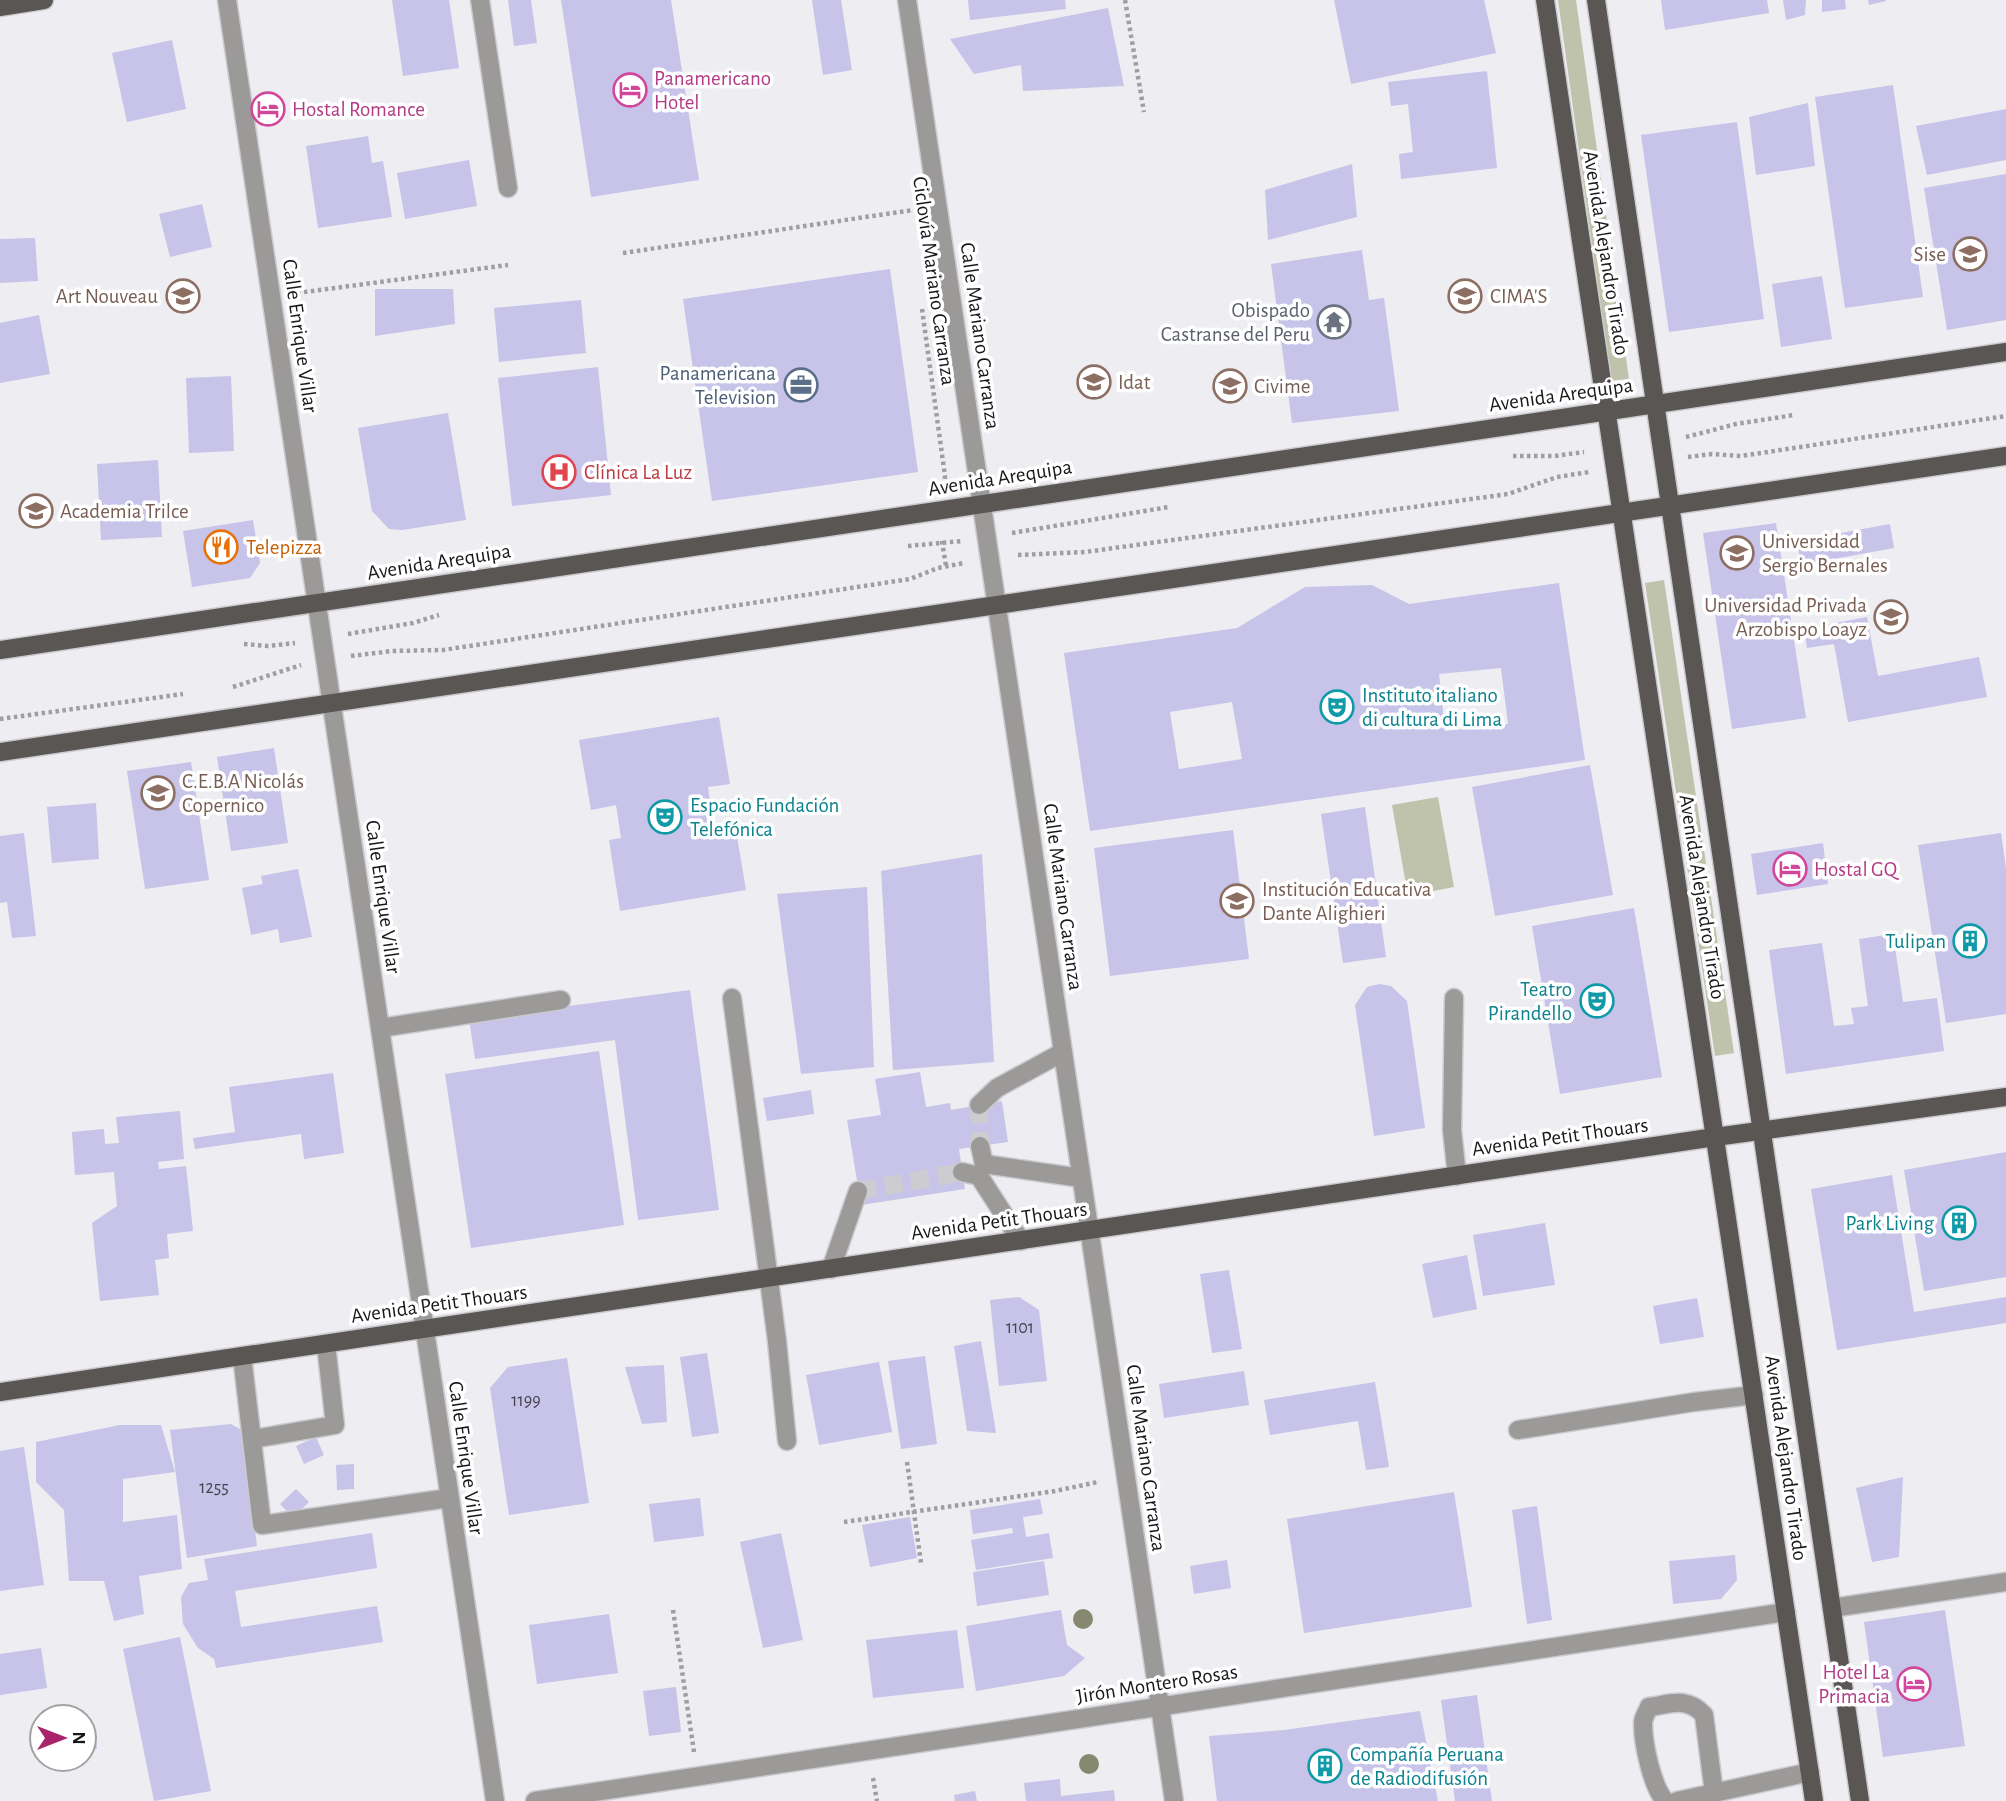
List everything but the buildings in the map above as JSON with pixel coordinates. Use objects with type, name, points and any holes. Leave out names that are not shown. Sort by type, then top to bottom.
[{"type":"main road","points":[[0,7],[44,0]]},
{"type":"main road","name":"Avenida Alejandro Tirado","points":[[1545,0],[1814,1801]]},
{"type":"main road","name":"Avenida Alejandro Tirado","points":[[1596,0],[1860,1801]]},
{"type":"main road","name":"Avenida Arequipa","points":[[0,650],[2006,352]]},
{"type":"main road","points":[[0,752],[2006,456]]},
{"type":"main road","name":"Avenida Petit Thouars","points":[[0,1392],[1715,1137],[2006,1097]]},
{"type":"street","name":"Calle Enrique Villar","points":[[227,0],[495,1801]]},
{"type":"street","points":[[480,0],[508,188]]},
{"type":"street","name":"Calle Mariano Carranza","points":[[907,0],[1174,1801]]},
{"type":"street","points":[[732,998],[769,1278],[787,1441]]},
{"type":"street","points":[[1454,998],[1452,1130],[1457,1175]]},
{"type":"street","points":[[380,1028],[561,1000]]},
{"type":"street","points":[[979,1105],[997,1088],[1063,1052]]},
{"type":"street","points":[[1021,1241],[976,1164],[1082,1178]]},
{"type":"street","points":[[831,1269],[858,1191]]},
{"type":"street","points":[[253,1438],[335,1425],[326,1344]]},
{"type":"street","points":[[242,1356],[262,1525],[449,1498]]},
{"type":"street","points":[[1518,1430],[1754,1395]]},
{"type":"street","points":[[1832,1608],[2006,1582]]},
{"type":"street","name":"Jirón Montero Rosas","points":[[535,1801],[1786,1612]]},
{"type":"street","points":[[1665,1801],[1658,1794],[1646,1748],[1643,1720],[1649,1707],[1684,1702],[1695,1705],[1703,1715],[1714,1793]]},
{"type":"street","points":[[1677,1801],[1810,1772]]},
{"type":"path","points":[[1125,0],[1144,112]]},
{"type":"path","name":"Ciclovía Mariano Carranza","points":[[906,198],[908,211]]},
{"type":"path","points":[[623,253],[938,207]]},
{"type":"path","points":[[271,296],[508,265]]},
{"type":"path","name":"Ciclovía Mariano Carranza","points":[[921,304],[945,476],[939,511],[946,566]]},
{"type":"path","points":[[1660,441],[1713,430]]},
{"type":"path","points":[[1504,455],[1555,456],[1612,448]]},
{"type":"path","points":[[1062,526],[1181,506]]},
{"type":"path","points":[[239,643],[268,646],[413,623]]},
{"type":"path","points":[[907,1462],[921,1563]]},
{"type":"path","points":[[844,1522],[1055,1491],[1126,1476]]},
{"type":"path","points":[[673,1610],[697,1777]]},
{"type":"green space","points":[[1558,0],[1576,0],[1629,379],[1611,381]]},
{"type":"green space","points":[[1664,580],[1734,1053],[1715,1056],[1645,583]]},
{"type":"green space","points":[[1438,797],[1454,887],[1408,896],[1392,805]]},
{"type":"tunnel","points":[[979,1105],[980,1146]]},
{"type":"tunnel","points":[[858,1191],[962,1172]]},
{"type":"place","name":"Panamericano Hotel","points":[[630,90]]},
{"type":"place","name":"Hostal Romance","points":[[268,109]]},
{"type":"place","name":"Sise","points":[[1970,254]]},
{"type":"place","name":"Art Nouveau","points":[[183,296]]},
{"type":"place","name":"CIMA'S","points":[[1465,296]]},
{"type":"place","name":"Obispado Castranse del Peru","points":[[1334,322]]},
{"type":"place","name":"Idat","points":[[1094,382]]},
{"type":"place","name":"Panamericana Television","points":[[801,385]]},
{"type":"place","name":"Civime","points":[[1230,386]]},
{"type":"place","name":"Clínica La Luz","points":[[559,472]]},
{"type":"place","name":"Academia Trilce","points":[[36,511]]},
{"type":"place","name":"Telepizza","points":[[221,547]]},
{"type":"place","name":"Universidad Sergio Bernales","points":[[1737,553]]},
{"type":"place","name":"Universidad Privada Arzobispo Loayz","points":[[1891,617]]},
{"type":"place","name":"Instituto italiano di cultura di Lima","points":[[1337,707]]},
{"type":"place","name":"C.E.B.A Nicolás Copernico","points":[[158,793]]},
{"type":"place","name":"Espacio Fundación Telefónica","points":[[665,817]]},
{"type":"place","name":"Hostal GQ","points":[[1790,869]]},
{"type":"place","name":"Institución Educativa Dante Alighieri","points":[[1237,901]]},
{"type":"place","name":"Tulipan","points":[[1970,941]]},
{"type":"place","name":"Teatro Pirandello","points":[[1597,1001]]},
{"type":"place","name":"Park Living","points":[[1959,1223]]},
{"type":"place","name":"Hotel La Primacia","points":[[1914,1684]]},
{"type":"place","name":"Compañía Peruana de Radiodifusión","points":[[1325,1766]]}]
